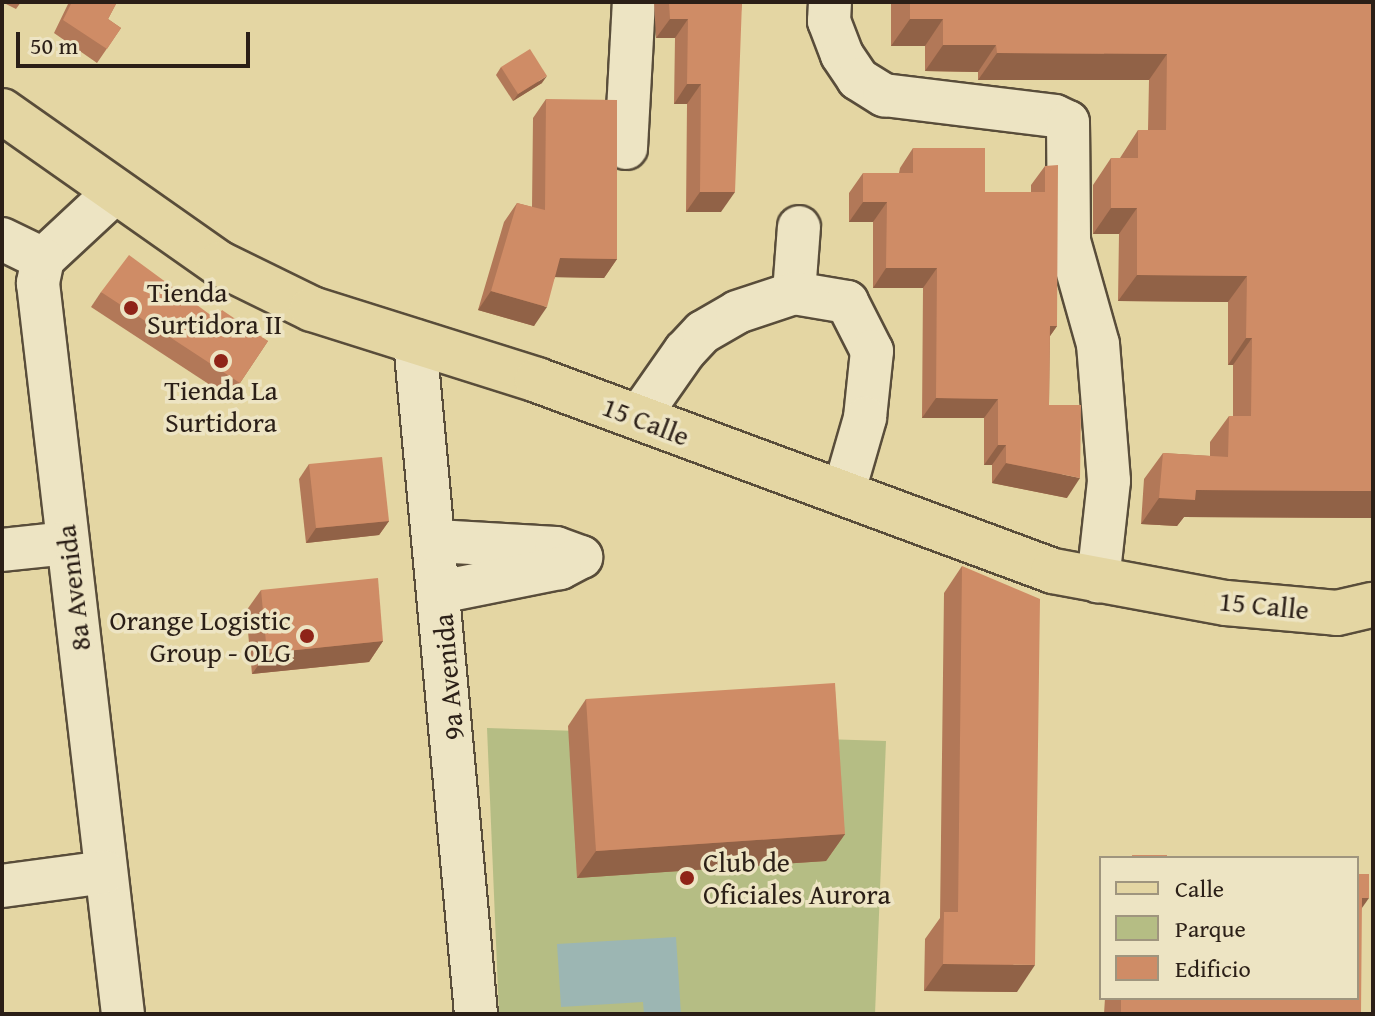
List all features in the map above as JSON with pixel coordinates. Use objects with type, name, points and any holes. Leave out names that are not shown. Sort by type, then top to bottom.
[{"type":"main road","name":"15 Calle","points":[[2,111],[114,193],[233,270],[312,309],[638,418],[1030,564],[1098,581],[1226,603],[1361,616]]},
{"type":"street","points":[[626,148],[634,2]]},
{"type":"street","points":[[830,2],[829,21],[842,55],[858,79],[884,95],[1055,116],[1068,122],[1069,241],[1098,344],[1109,481],[1098,581]]},
{"type":"street","points":[[2,239],[43,259],[114,193]]},
{"type":"street","points":[[794,293],[799,227]]},
{"type":"street","name":"8a Avenida","points":[[43,259],[38,283],[123,1014]]},
{"type":"street","points":[[638,418],[703,332],[751,306],[794,293],[847,302],[872,351],[865,418],[843,494]]},
{"type":"street","name":"9a Avenida","points":[[415,341],[436,541],[476,1014]]},
{"type":"street","points":[[436,541],[556,548],[581,557],[560,568],[440,592]]},
{"type":"street","points":[[2,550],[68,543]]},
{"type":"street","points":[[2,886],[105,872]]},
{"type":"green space","name":"Club de Oficiales Aurora","points":[[487,728],[886,741],[875,1014],[499,1014]]},
{"type":"water","points":[[676,937],[681,1014],[644,1014],[643,1002],[561,1007],[557,944]]},
{"type":"building","points":[[72,2],[117,2],[108,19],[121,28],[107,49],[63,20]]},
{"type":"building","points":[[669,2],[742,2],[735,192],[700,192],[701,84],[687,84],[688,19],[670,19]]},
{"type":"building","points":[[910,2],[1373,2],[1373,491],[1196,490],[1195,500],[1159,498],[1163,453],[1228,457],[1229,416],[1251,416],[1252,338],[1246,338],[1247,276],[1137,275],[1137,208],[1111,208],[1111,158],[1138,158],[1138,130],[1166,130],[1167,54],[997,53],[996,45],[943,45],[943,19],[910,19]]},
{"type":"building","points":[[530,49],[547,76],[518,94],[501,67]]},
{"type":"building","points":[[546,99],[617,100],[617,259],[560,258],[547,307],[491,291],[517,203],[545,210]]},
{"type":"building","points":[[913,148],[985,148],[985,192],[1045,192],[1045,166],[1058,165],[1057,326],[1050,326],[1049,405],[1081,405],[1080,478],[1006,463],[1006,445],[998,445],[998,399],[936,398],[937,268],[886,268],[887,202],[863,202],[863,173],[913,173]]},
{"type":"building","points":[[129,255],[216,319],[222,310],[268,341],[240,383],[101,292]]},
{"type":"building","points":[[382,457],[389,521],[316,528],[309,464]]},
{"type":"building","points":[[962,566],[1040,599],[1035,965],[943,964],[944,912],[958,912]]},
{"type":"building","points":[[378,578],[383,641],[267,653],[261,590]]},
{"type":"building","points":[[835,683],[845,834],[596,851],[586,699]]},
{"type":"building","points":[[1359,874],[1369,874],[1369,898],[1362,898],[1361,1014],[1121,1014],[1121,1000],[1359,1000]]},
{"type":"place","name":"Tienda Surtidora II","points":[[131,308]]},
{"type":"place","name":"Tienda La Surtidora","points":[[221,361]]},
{"type":"place","name":"Orange Logistic Group - OLG","points":[[307,636]]},
{"type":"place","name":"Club de Oficiales Aurora","points":[[687,878]]}]
